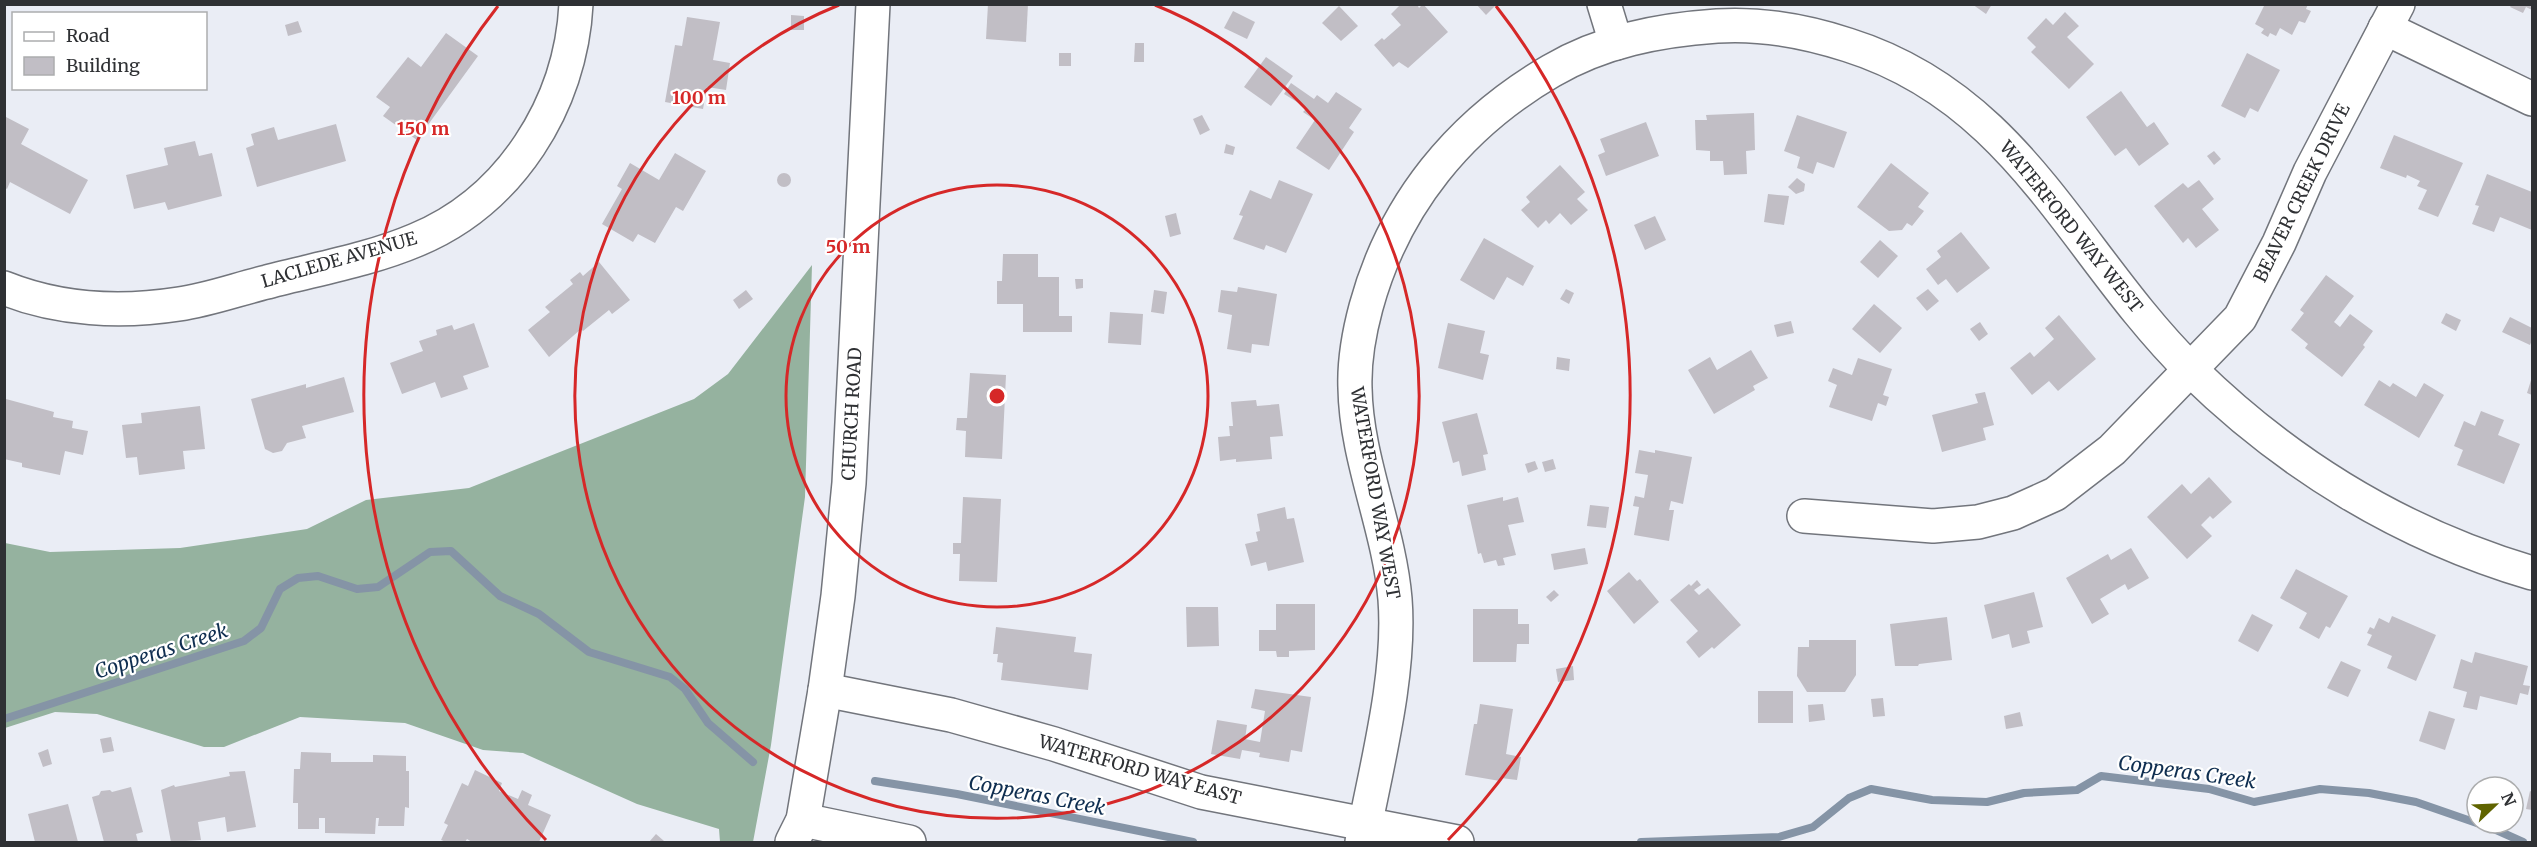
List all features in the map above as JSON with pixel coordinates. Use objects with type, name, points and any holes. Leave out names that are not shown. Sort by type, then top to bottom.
[{"type":"street","name":"LACLEDE AVENUE","points":[[4,288],[49,302],[97,308],[129,310],[181,304],[380,252],[416,240],[444,226],[480,199],[513,168],[534,139],[560,91],[569,57],[576,4]]},
{"type":"street","name":"CHURCH ROAD","points":[[804,835],[838,596],[849,483],[873,4]]},
{"type":"street","points":[[1604,4],[1616,43]]},
{"type":"street","points":[[2392,16],[2532,99]]},
{"type":"street","name":"BEAVER CREEK DRIVE","points":[[1804,516],[1934,526],[1978,522],[2013,513],[2055,494],[2079,477],[2138,425],[2240,318],[2279,243],[2310,172],[2392,16]]},
{"type":"street","name":"WATERFORD WAY WEST","points":[[1363,833],[1392,679],[1396,643],[1395,598],[1389,560],[1362,440],[1354,390],[1357,345],[1367,303],[1391,240],[1426,181],[1448,153],[1507,98],[1581,55],[1616,43],[1668,30],[1738,25],[1809,32],[1869,51],[1916,73],[1962,104],[2000,138],[2034,176],[2142,315],[2191,370],[2265,437],[2331,483],[2384,514],[2450,545],[2532,573]]},
{"type":"street","name":"WATERFORD WAY EAST","points":[[825,690],[951,715],[1054,744],[1202,792],[1363,833],[1457,843]]},
{"type":"street","points":[[804,835],[909,843]]},
{"type":"green space","points":[[812,265],[805,497],[771,745],[753,842],[720,842],[719,829],[637,804],[523,753],[483,750],[405,723],[300,717],[224,747],[204,747],[97,714],[55,712],[5,728],[5,543],[50,552],[180,548],[307,529],[366,500],[469,488],[694,399],[728,374]]},
{"type":"building","points":[[988,4],[1028,4],[1026,42],[986,39]]},
{"type":"building","points":[[1401,4],[1417,4],[1419,8],[1423,4],[1448,32],[1408,68],[1399,62],[1393,67],[1374,45],[1382,38],[1384,40],[1401,25],[1391,14]]},
{"type":"building","points":[[1476,4],[1497,4],[1486,15]]},
{"type":"building","points":[[1972,4],[1992,4],[1986,14]]},
{"type":"building","points":[[2265,4],[2308,4],[2306,9],[2311,11],[2305,23],[2299,21],[2292,35],[2280,28],[2276,36],[2270,33],[2268,37],[2261,33],[2264,29],[2255,24]]},
{"type":"building","points":[[2512,4],[2532,4],[2532,10],[2526,7],[2523,13],[2510,7]]},
{"type":"building","points":[[1339,6],[1358,26],[1341,41],[1322,23]]},
{"type":"building","points":[[1233,11],[1255,22],[1247,39],[1224,28]]},
{"type":"building","points":[[2065,12],[2079,26],[2067,37],[2094,64],[2069,89],[2031,52],[2036,47],[2027,38],[2046,18],[2053,25]]},
{"type":"building","points":[[791,15],[804,16],[804,30],[791,30]]},
{"type":"building","points":[[687,17],[720,22],[713,60],[730,63],[726,90],[707,87],[703,109],[665,102],[675,45],[682,46]]},
{"type":"building","points":[[298,21],[302,32],[288,36],[285,25]]},
{"type":"building","points":[[446,33],[478,56],[417,140],[383,116],[390,107],[376,97],[408,57],[421,67]]},
{"type":"building","points":[[1135,43],[1144,43],[1144,62],[1134,62]]},
{"type":"building","points":[[1059,53],[1071,53],[1071,66],[1059,66]]},
{"type":"building","points":[[2247,53],[2280,70],[2258,112],[2250,108],[2245,118],[2221,106]]},
{"type":"building","points":[[1266,57],[1293,76],[1271,106],[1244,87]]},
{"type":"building","points":[[1291,83],[1314,99],[1317,95],[1328,103],[1336,92],[1362,109],[1349,128],[1354,132],[1329,170],[1296,148],[1315,120],[1303,112],[1307,108],[1284,94]]},
{"type":"building","points":[[2121,91],[2147,127],[2154,122],[2169,144],[2139,166],[2126,148],[2115,156],[2086,117]]},
{"type":"building","points":[[1754,113],[1755,150],[1746,151],[1747,174],[1724,175],[1723,161],[1710,161],[1710,151],[1696,150],[1695,120],[1707,120],[1706,115]]},
{"type":"building","points":[[1202,115],[1210,130],[1200,135],[1193,119]]},
{"type":"building","points":[[1797,115],[1847,132],[1834,168],[1817,162],[1813,174],[1797,168],[1800,157],[1784,151]]},
{"type":"building","points":[[6,117],[29,129],[21,144],[88,180],[70,214],[10,182],[7,189],[4,187]]},
{"type":"building","points":[[1646,122],[1659,156],[1606,176],[1598,155],[1605,152],[1600,139]]},
{"type":"building","points":[[336,124],[346,161],[257,187],[246,148],[254,145],[251,134],[274,127],[278,140]]},
{"type":"building","points":[[2394,135],[2463,163],[2438,217],[2418,209],[2427,190],[2417,186],[2420,181],[2380,168]]},
{"type":"building","points":[[195,141],[199,156],[212,153],[222,196],[168,210],[165,202],[134,209],[126,175],[168,165],[164,148]]},
{"type":"building","points":[[1226,144],[1235,147],[1233,155],[1224,153]]},
{"type":"building","points":[[2214,151],[2221,159],[2214,165],[2207,156]]},
{"type":"building","points":[[675,153],[706,171],[683,211],[676,207],[655,243],[638,234],[633,242],[602,224],[622,189],[617,186],[630,163],[659,180]]},
{"type":"building","points":[[1891,163],[1929,193],[1918,207],[1924,211],[1912,226],[1907,223],[1902,230],[1889,231],[1857,207]]},
{"type":"building","points":[[1560,165],[1585,192],[1577,199],[1588,210],[1571,225],[1560,213],[1549,224],[1546,220],[1538,228],[1521,210],[1530,202],[1526,197]]},
{"type":"building","points":[[781,173],[787,173],[791,180],[787,187],[781,187],[777,183],[777,177]]},
{"type":"building","points":[[2487,174],[2532,192],[2532,230],[2500,217],[2494,232],[2472,224],[2479,206],[2475,205]]},
{"type":"building","points":[[1797,178],[1805,184],[1804,191],[1796,194],[1788,187]]},
{"type":"building","points":[[1279,180],[1313,194],[1286,253],[1266,245],[1264,250],[1233,239],[1243,216],[1239,215],[1250,190],[1271,199]]},
{"type":"building","points":[[2199,180],[2214,199],[2202,209],[2219,230],[2196,248],[2188,238],[2183,243],[2154,206],[2183,183],[2188,188]]},
{"type":"building","points":[[1768,194],[1789,196],[1784,225],[1764,222]]},
{"type":"building","points":[[1176,213],[1181,234],[1170,237],[1165,216]]},
{"type":"building","points":[[1655,216],[1666,240],[1645,250],[1634,225]]},
{"type":"building","points":[[1961,232],[1990,268],[1957,293],[1946,279],[1938,285],[1926,269],[1941,257],[1937,251]]},
{"type":"building","points":[[1484,238],[1534,266],[1523,286],[1507,277],[1494,300],[1460,280]]},
{"type":"building","points":[[1880,240],[1898,256],[1878,278],[1860,262]]},
{"type":"building","points":[[1003,254],[1038,254],[1038,277],[1059,277],[1059,316],[1072,316],[1072,332],[1023,332],[1023,304],[997,304],[997,281],[1002,281]]},
{"type":"building","points":[[599,262],[630,300],[612,314],[609,310],[583,331],[581,329],[549,357],[528,330],[550,312],[545,307],[573,284],[570,280],[580,272],[583,276]]},
{"type":"building","points":[[2326,275],[2354,296],[2334,322],[2340,327],[2350,314],[2373,331],[2363,345],[2365,347],[2342,377],[2305,348],[2308,344],[2291,330],[2304,313],[2300,310]]},
{"type":"building","points":[[1075,279],[1083,279],[1083,288],[1076,289]]},
{"type":"building","points":[[1238,287],[1277,294],[1269,346],[1252,344],[1251,353],[1227,349],[1232,315],[1218,312],[1221,290],[1237,292]]},
{"type":"building","points":[[1566,289],[1574,293],[1569,304],[1560,299]]},
{"type":"building","points":[[1928,289],[1939,301],[1927,311],[1916,298]]},
{"type":"building","points":[[746,290],[753,299],[739,309],[733,300]]},
{"type":"building","points":[[1154,290],[1167,292],[1164,314],[1151,312]]},
{"type":"building","points":[[1874,304],[1902,328],[1880,353],[1852,329]]},
{"type":"building","points":[[1110,312],[1143,314],[1141,345],[1108,343]]},
{"type":"building","points":[[2446,313],[2461,320],[2456,331],[2441,323]]},
{"type":"building","points":[[2059,315],[2096,359],[2058,391],[2049,381],[2032,395],[2010,368],[2030,352],[2034,357],[2054,339],[2045,328]]},
{"type":"building","points":[[2510,317],[2532,328],[2530,345],[2502,332]]},
{"type":"building","points":[[1791,321],[1794,333],[1777,337],[1774,325]]},
{"type":"building","points":[[1980,322],[1988,334],[1979,341],[1970,329]]},
{"type":"building","points":[[474,323],[489,367],[463,376],[468,389],[441,398],[435,382],[402,394],[390,363],[423,351],[419,341],[437,335],[436,330],[452,325],[454,330]]},
{"type":"building","points":[[1448,323],[1485,331],[1480,353],[1489,355],[1483,380],[1438,368]]},
{"type":"building","points":[[1751,350],[1768,378],[1753,386],[1755,390],[1714,414],[1688,370],[1710,357],[1717,370]]},
{"type":"building","points":[[1557,357],[1570,359],[1569,371],[1556,369]]},
{"type":"building","points":[[1858,358],[1892,369],[1883,395],[1889,397],[1886,406],[1878,403],[1872,421],[1829,407],[1837,385],[1828,381],[1833,368],[1852,375]]},
{"type":"building","points":[[970,373],[1006,375],[1002,459],[965,457],[966,431],[956,430],[957,418],[967,418]]},
{"type":"building","points":[[344,377],[354,412],[302,426],[306,438],[287,443],[282,451],[273,453],[265,449],[251,399],[306,384],[306,388]]},
{"type":"building","points":[[2532,377],[2532,395],[2527,393]]},
{"type":"building","points":[[2379,380],[2390,387],[2393,383],[2416,397],[2424,383],[2444,395],[2419,438],[2364,405]]},
{"type":"building","points":[[1985,392],[1994,425],[1983,428],[1986,440],[1942,452],[1932,415],[1978,403],[1975,394]]},
{"type":"building","points":[[6,399],[54,412],[53,417],[73,421],[72,428],[88,431],[83,455],[65,451],[60,475],[22,467],[22,463],[4,459]]},
{"type":"building","points":[[1256,400],[1257,406],[1279,404],[1283,436],[1270,437],[1272,459],[1220,461],[1218,437],[1230,436],[1229,426],[1233,426],[1231,402]]},
{"type":"building","points":[[200,406],[205,449],[183,451],[185,469],[139,475],[137,457],[126,458],[122,425],[142,423],[141,413]]},
{"type":"building","points":[[2481,411],[2504,420],[2498,435],[2520,444],[2504,484],[2457,465],[2463,450],[2454,446],[2464,421],[2475,426]]},
{"type":"building","points":[[1477,413],[1488,454],[1483,455],[1486,470],[1462,476],[1459,461],[1453,463],[1442,422]]},
{"type":"building","points":[[1639,450],[1655,453],[1655,450],[1692,457],[1683,504],[1671,501],[1669,510],[1674,510],[1669,541],[1634,535],[1639,507],[1633,506],[1635,496],[1644,498],[1648,475],[1635,473]]},
{"type":"building","points":[[1553,459],[1556,469],[1545,472],[1542,462]]},
{"type":"building","points":[[1535,461],[1538,469],[1528,473],[1525,464]]},
{"type":"building","points":[[2209,477],[2232,502],[2213,519],[2210,516],[2201,525],[2212,536],[2187,559],[2147,517],[2182,484],[2191,494]]},
{"type":"building","points":[[963,497],[1001,499],[997,582],[959,581],[960,554],[953,554],[953,543],[961,543]]},
{"type":"building","points":[[1503,497],[1503,501],[1518,497],[1524,522],[1508,525],[1516,555],[1503,558],[1505,565],[1498,566],[1496,560],[1484,563],[1481,553],[1478,554],[1467,505]]},
{"type":"building","points":[[1590,505],[1609,507],[1606,528],[1587,526]]},
{"type":"building","points":[[1285,507],[1287,519],[1294,518],[1304,562],[1268,571],[1266,562],[1251,566],[1245,544],[1258,541],[1256,532],[1260,531],[1257,514]]},
{"type":"building","points":[[1585,548],[1588,564],[1554,570],[1551,554]]},
{"type":"building","points":[[2131,548],[2149,578],[2128,590],[2125,584],[2100,599],[2109,614],[2092,624],[2066,578],[2108,554],[2111,560]]},
{"type":"building","points":[[2296,569],[2348,596],[2330,628],[2326,626],[2319,639],[2299,628],[2307,613],[2280,598]]},
{"type":"building","points":[[1629,572],[1637,581],[1640,579],[1659,602],[1634,624],[1607,591]]},
{"type":"building","points":[[1697,580],[1701,585],[1694,590],[1699,595],[1708,588],[1741,625],[1714,649],[1712,647],[1699,658],[1686,642],[1698,631],[1670,600]]},
{"type":"building","points":[[1554,590],[1559,595],[1551,602],[1546,597]]},
{"type":"building","points":[[2034,592],[2043,627],[2027,631],[2030,643],[2012,648],[2009,634],[1992,639],[1984,605]]},
{"type":"building","points":[[1276,604],[1315,604],[1315,650],[1289,651],[1289,657],[1277,657],[1276,651],[1259,651],[1259,630],[1276,630]]},
{"type":"building","points":[[1186,607],[1218,607],[1219,646],[1187,647]]},
{"type":"building","points":[[1473,609],[1518,609],[1518,624],[1529,624],[1529,644],[1517,644],[1516,662],[1473,662]]},
{"type":"building","points":[[2252,614],[2273,625],[2258,652],[2238,641]]},
{"type":"building","points":[[2392,616],[2436,635],[2416,681],[2387,668],[2392,656],[2367,645],[2372,635],[2367,633],[2370,627],[2374,629],[2379,618],[2389,623]]},
{"type":"building","points":[[1947,617],[1952,660],[1918,666],[1895,666],[1890,624]]},
{"type":"building","points":[[996,627],[1076,637],[1074,652],[1092,654],[1088,690],[1001,680],[1003,663],[997,662],[998,654],[993,654]]},
{"type":"building","points":[[1809,640],[1856,640],[1856,675],[1845,692],[1807,692],[1797,676],[1798,647],[1809,647]]},
{"type":"building","points":[[2475,652],[2528,666],[2523,685],[2530,686],[2528,695],[2520,693],[2517,705],[2480,696],[2477,710],[2463,707],[2467,692],[2453,688],[2461,659],[2472,663]]},
{"type":"building","points":[[2341,661],[2361,670],[2348,697],[2327,688]]},
{"type":"building","points":[[1573,666],[1574,680],[1558,682],[1556,669]]},
{"type":"building","points":[[1255,689],[1311,697],[1302,752],[1291,750],[1289,762],[1259,757],[1260,753],[1242,750],[1240,759],[1211,754],[1217,720],[1247,725],[1245,739],[1260,742],[1265,711],[1251,708]]},
{"type":"building","points":[[1758,691],[1793,691],[1793,723],[1758,723]]},
{"type":"building","points":[[1883,698],[1885,716],[1873,717],[1871,699]]},
{"type":"building","points":[[1480,704],[1513,709],[1506,754],[1521,757],[1517,780],[1501,778],[1500,781],[1465,775]]},
{"type":"building","points":[[1823,704],[1825,720],[1809,722],[1808,705]]},
{"type":"building","points":[[2429,711],[2455,719],[2445,750],[2419,741]]},
{"type":"building","points":[[2020,712],[2023,726],[2006,729],[2004,716]]},
{"type":"building","points":[[111,737],[114,751],[103,753],[100,739]]},
{"type":"building","points":[[48,749],[52,764],[43,767],[38,753]]},
{"type":"building","points":[[301,752],[331,753],[331,762],[373,762],[373,755],[406,756],[406,771],[409,771],[409,808],[405,807],[404,826],[378,826],[379,818],[376,818],[375,834],[325,833],[325,818],[319,818],[319,829],[298,829],[298,803],[293,803],[294,769],[300,769]]},
{"type":"building","points":[[475,770],[502,783],[499,791],[518,799],[522,790],[532,795],[528,805],[551,815],[539,842],[472,842],[467,839],[465,842],[446,842],[441,840],[448,825],[444,823],[462,783],[468,786]]},
{"type":"building","points":[[245,771],[256,827],[227,832],[225,817],[198,822],[201,840],[171,842],[161,790],[174,785],[175,787],[230,776],[229,772]]},
{"type":"building","points":[[131,787],[143,832],[136,834],[138,842],[104,842],[92,797],[99,795],[101,791],[110,790],[112,792]]},
{"type":"building","points":[[2530,791],[2532,792],[2532,810],[2526,809]]},
{"type":"building","points":[[68,804],[78,842],[35,842],[28,814]]},
{"type":"building","points":[[656,834],[664,841],[649,842]]},
{"type":"waterway","name":"Copperas Creek","points":[[4,719],[244,641],[261,628],[280,589],[298,578],[318,576],[357,589],[378,587],[430,552],[451,551],[500,596],[539,614],[589,652],[670,677],[685,689],[708,723],[753,762]]},
{"type":"waterway","name":"Copperas Creek","points":[[1641,842],[1779,837],[1813,827],[1849,798],[1871,789],[1932,800],[1987,802],[2024,793],[2077,790],[2101,776],[2209,789],[2254,802],[2320,789],[2369,793],[2416,802],[2494,829],[2523,842]]},
{"type":"waterway","name":"Copperas Creek","points":[[875,781],[957,794],[1193,842]]}]
